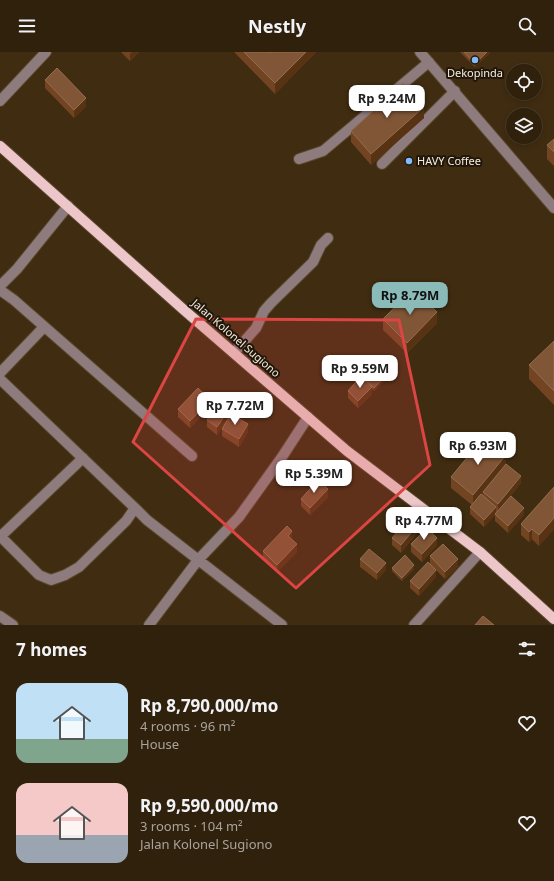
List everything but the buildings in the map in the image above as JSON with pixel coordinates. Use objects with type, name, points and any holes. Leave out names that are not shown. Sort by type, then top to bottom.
[{"type":"main road","name":"Jalan Kolonel Sugiono","points":[[0,146],[347,451],[480,552],[554,619]]},
{"type":"street","points":[[0,101],[46,52]]},
{"type":"street","points":[[420,52],[554,208]]},
{"type":"street","points":[[299,159],[323,151],[429,62]]},
{"type":"street","points":[[382,164],[455,91]]},
{"type":"street","points":[[0,286],[17,269],[68,206]]},
{"type":"street","points":[[234,353],[256,328],[264,311],[313,262],[321,245],[328,238]]},
{"type":"street","points":[[0,290],[14,300],[192,456]]},
{"type":"street","points":[[0,373],[44,327]]},
{"type":"street","points":[[0,379],[147,520],[282,625]]},
{"type":"street","points":[[149,625],[198,560],[239,517],[282,457],[308,417]]},
{"type":"street","points":[[83,458],[0,536],[39,575],[51,580],[66,575],[79,567],[126,521],[135,508]]},
{"type":"street","points":[[414,625],[480,552]]},
{"type":"street","points":[[0,616],[13,625]]},
{"type":"highlighted area","points":[[196,319],[399,320],[430,465],[296,588],[133,442]]},
{"type":"place","name":"Dekopinda","points":[[475,60]]},
{"type":"place","name":"HAVY Coffee","points":[[409,161]]}]
